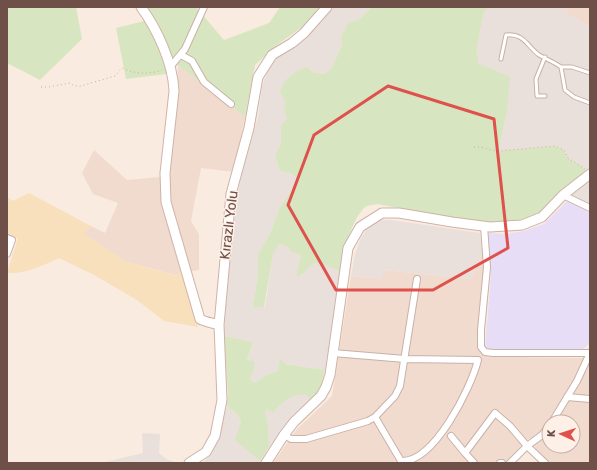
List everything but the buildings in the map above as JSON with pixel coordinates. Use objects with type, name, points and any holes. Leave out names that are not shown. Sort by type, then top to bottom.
[{"type":"street","points":[[140,7],[154,28],[174,80],[166,173],[166,202],[200,319],[219,324]]},
{"type":"street","points":[[170,67],[185,49],[204,7]]},
{"type":"street","name":"Kırazlı Yolu","points":[[189,463],[206,452],[214,436],[222,400],[219,324],[231,194],[249,128],[258,77],[272,55],[292,43],[304,33],[327,7]]},
{"type":"street","points":[[181,55],[192,60],[204,82],[231,104]]},
{"type":"street","points":[[266,463],[284,434],[294,422],[321,396],[326,387],[330,375],[348,248],[360,226],[382,213],[399,213],[490,227],[522,225],[542,217],[563,195],[589,174]]},
{"type":"street","points":[[563,195],[590,208]]},
{"type":"street","points":[[484,226],[487,267],[481,330],[481,347],[485,352],[590,353],[557,414]]},
{"type":"street","points":[[7,238],[12,240],[7,254]]},
{"type":"street","points":[[284,434],[291,439],[306,439],[368,421],[375,417],[395,396],[400,386],[417,280]]},
{"type":"street","points":[[333,353],[405,358],[478,360],[470,385],[452,420],[420,455],[408,462],[401,461],[375,417]]},
{"type":"street","points":[[567,397],[590,399]]},
{"type":"street","points":[[465,453],[495,414],[510,426],[527,446],[546,463]]},
{"type":"street","points":[[451,436],[465,453],[470,462]]},
{"type":"street","points":[[510,463],[527,446],[541,436]]},
{"type":"lane","points":[[501,59],[506,36],[513,34],[524,40],[539,55],[561,67],[572,66],[590,72]]},
{"type":"lane","points":[[545,57],[536,79],[537,96],[545,96]]},
{"type":"lane","points":[[561,67],[565,90],[574,97],[590,103]]},
{"type":"path","points":[[41,86],[49,87],[70,83],[74,86],[81,86],[115,76],[122,68],[144,74],[157,72],[170,67]]},
{"type":"path","points":[[474,148],[478,147],[490,151],[498,151],[555,146],[564,150],[568,158],[583,167],[589,174]]},
{"type":"highlighted area","points":[[388,86],[494,119],[508,248],[433,290],[336,290],[288,205],[314,135]]},
{"type":"shaded area","points":[[334,7],[372,7],[361,18],[347,24],[341,38],[342,45],[331,69],[324,74],[312,72],[280,92],[287,103],[284,109],[287,119],[281,125],[281,143],[275,155],[280,171],[290,173],[297,178],[292,190],[280,207],[270,234],[258,254],[258,273],[253,307],[265,307],[273,254],[279,244],[288,247],[291,252],[301,255],[296,276],[300,276],[314,263],[340,271],[329,358],[325,370],[285,364],[278,371],[268,374],[258,381],[251,382],[250,378],[253,373],[247,360],[253,342],[224,336],[232,236],[240,181],[258,117],[262,87],[267,71],[280,55],[302,42]]},
{"type":"shaded area","points":[[489,7],[566,7],[567,14],[590,27],[590,208],[563,195],[589,175],[583,167],[568,158],[564,150],[555,146],[498,151],[507,113],[477,63],[476,55],[483,15]]},
{"type":"shaded area","points":[[566,7],[590,7],[590,27],[567,14]]},
{"type":"shaded area","points":[[178,65],[245,117],[234,172],[201,168],[191,221],[199,234],[199,270],[188,272],[169,203],[168,180],[177,99]]},
{"type":"shaded area","points":[[94,150],[127,180],[160,177],[164,207],[181,271],[178,276],[127,262],[83,234],[91,226],[105,233],[118,203],[93,194],[82,173]]},
{"type":"shaded area","points":[[567,201],[590,213],[590,343],[583,349],[488,350],[485,347],[491,276],[487,247],[487,233],[505,234],[524,231],[544,224]]},
{"type":"shaded area","points":[[381,220],[392,220],[480,233],[482,253],[471,279],[384,270],[381,279],[351,276],[355,254],[361,238],[369,226]]},
{"type":"shaded area","points":[[482,253],[484,272],[478,347],[485,355],[504,357],[590,358],[590,463],[545,462],[529,438],[504,463],[273,463],[297,429],[332,396],[351,276],[381,279],[384,270],[471,279]]},
{"type":"shaded area","points":[[300,394],[305,394],[310,399],[293,415],[269,447],[268,425],[265,411],[268,409],[273,413],[278,406],[288,399]]},
{"type":"shaded area","points":[[227,406],[237,414],[241,421],[236,440],[260,461],[260,463],[203,463],[212,453],[220,433]]},
{"type":"shaded area","points":[[142,433],[160,434],[159,453],[166,459],[177,463],[101,463],[143,453]]},
{"type":"green space","points":[[7,7],[76,7],[82,39],[40,80],[7,63]]},
{"type":"green space","points":[[136,7],[196,7],[224,40],[269,23],[280,7],[320,7],[302,27],[277,45],[255,65],[245,117],[178,65],[167,74],[126,79],[116,28],[144,21]]},
{"type":"green space","points":[[372,7],[489,7],[483,15],[476,55],[479,57],[477,63],[510,77],[507,113],[498,151],[555,146],[564,150],[568,158],[583,167],[586,171],[553,200],[543,211],[523,219],[493,225],[377,204],[367,206],[357,217],[353,226],[343,256],[340,271],[314,263],[300,276],[296,276],[301,255],[291,252],[288,247],[279,244],[273,254],[264,307],[253,307],[258,273],[258,254],[270,234],[280,207],[292,190],[297,178],[290,173],[280,171],[275,155],[281,143],[281,125],[287,119],[284,109],[286,103],[280,92],[284,83],[290,76],[306,67],[312,72],[324,74],[331,69],[342,45],[341,38],[347,24],[361,18]]},
{"type":"green space","points":[[224,336],[253,342],[247,360],[254,361],[254,370],[250,378],[252,382],[258,381],[268,374],[278,371],[280,359],[285,364],[325,370],[320,390],[310,399],[305,394],[296,396],[283,402],[273,413],[268,409],[265,411],[268,425],[269,447],[260,461],[235,440],[241,421],[237,414],[227,406],[228,395]]},
{"type":"sand","points":[[29,193],[91,226],[84,234],[127,262],[177,276],[181,271],[198,327],[164,321],[137,300],[94,275],[59,258],[27,271],[7,273],[18,238],[7,235],[7,197],[13,201]]}]
